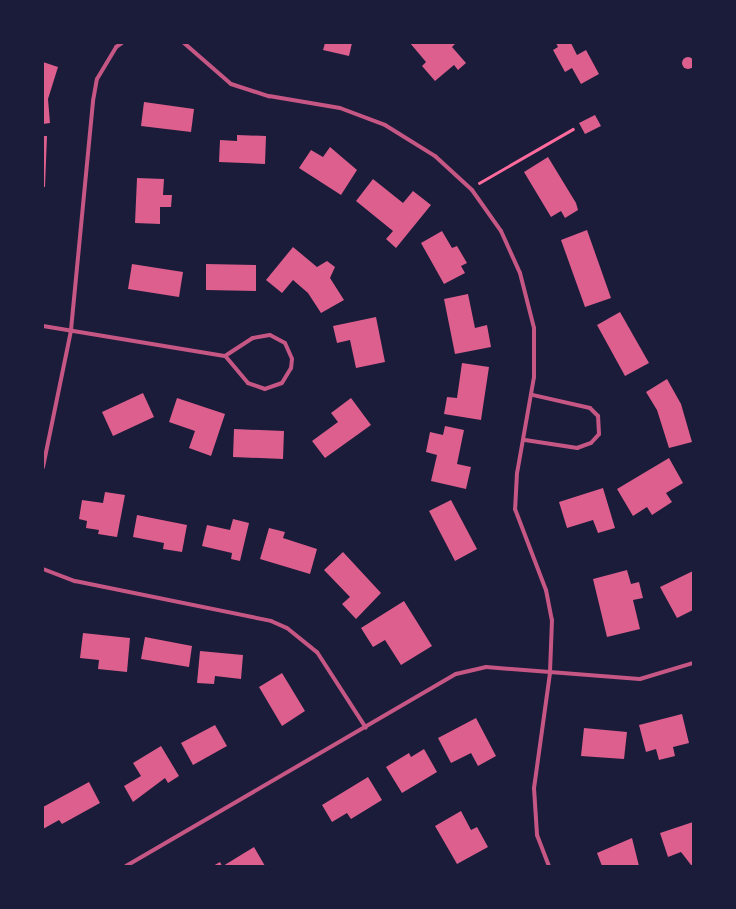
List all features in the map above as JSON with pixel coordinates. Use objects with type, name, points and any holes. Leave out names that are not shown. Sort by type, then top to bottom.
[{"type":"street","points":[[43,467],[71,330],[93,101],[97,79],[116,47],[122,43]]},
{"type":"street","points":[[184,43],[231,84],[269,96],[340,108],[385,125],[435,156],[470,188],[501,231],[520,273],[534,328],[533,395],[525,440],[516,473],[515,509],[546,590],[552,620],[550,673],[534,788],[537,835],[549,866]]},
{"type":"street","points":[[43,326],[224,356],[248,382],[265,389],[282,383],[291,368],[290,350],[285,343],[270,335],[253,338],[224,356]]},
{"type":"street","points":[[525,440],[577,448],[591,443],[599,434],[598,416],[590,408],[533,395]]},
{"type":"street","points":[[43,569],[75,581],[271,621],[287,628],[317,652],[366,728]]},
{"type":"street","points":[[126,866],[468,670],[486,667],[640,679],[693,663]]},
{"type":"path","points":[[470,188],[572,129]]},
{"type":"building","points":[[325,43],[352,43],[349,56],[323,50]]},
{"type":"building","points":[[410,43],[456,43],[452,47],[466,63],[458,70],[454,65],[435,81],[422,66],[426,62]]},
{"type":"building","points":[[556,43],[571,43],[577,55],[586,50],[599,74],[581,84],[572,68],[565,72],[553,50],[558,47]]},
{"type":"building","points":[[688,57],[692,59],[694,63],[692,67],[688,69],[684,67],[682,63],[684,59]]},
{"type":"building","points":[[43,62],[58,67],[48,99],[50,123],[43,124]]},
{"type":"building","points":[[144,102],[194,109],[191,132],[141,126]]},
{"type":"building","points":[[595,115],[601,126],[585,134],[579,123]]},
{"type":"building","points":[[237,135],[266,136],[265,164],[219,162],[220,140],[237,141]]},
{"type":"building","points":[[43,136],[47,136],[45,187],[43,187]]},
{"type":"building","points":[[330,147],[357,170],[341,195],[299,168],[311,150],[323,157]]},
{"type":"building","points":[[548,157],[576,203],[578,210],[565,218],[561,211],[551,217],[524,172]]},
{"type":"building","points":[[137,178],[164,179],[163,195],[172,195],[171,207],[160,207],[160,224],[135,223]]},
{"type":"building","points":[[373,179],[403,203],[413,191],[431,205],[396,248],[386,239],[393,231],[356,201]]},
{"type":"building","points":[[587,230],[611,298],[585,307],[561,240]]},
{"type":"building","points":[[442,231],[452,248],[457,246],[467,263],[461,266],[465,273],[444,284],[421,243]]},
{"type":"building","points":[[293,247],[317,267],[327,261],[335,267],[330,278],[344,300],[321,313],[308,293],[293,280],[282,293],[266,280]]},
{"type":"building","points":[[132,264],[183,272],[179,297],[128,289]]},
{"type":"building","points":[[206,264],[256,265],[256,291],[206,290]]},
{"type":"building","points":[[468,294],[475,328],[487,325],[491,347],[455,354],[444,299]]},
{"type":"building","points":[[620,312],[649,363],[625,376],[597,325]]},
{"type":"building","points":[[376,317],[385,362],[356,368],[350,340],[337,343],[333,326]]},
{"type":"building","points":[[462,363],[489,367],[481,420],[444,414],[447,397],[457,398]]},
{"type":"building","points":[[667,379],[681,404],[692,442],[669,448],[657,410],[646,392]]},
{"type":"building","points":[[143,393],[154,417],[113,436],[102,412]]},
{"type":"building","points":[[177,398],[225,414],[211,456],[189,448],[195,431],[169,422]]},
{"type":"building","points":[[351,398],[371,425],[325,458],[312,441],[338,422],[331,413]]},
{"type":"building","points":[[445,426],[464,430],[457,464],[471,467],[466,489],[431,481],[437,455],[426,452],[430,432],[443,435]]},
{"type":"building","points":[[234,429],[284,431],[283,459],[233,457]]},
{"type":"building","points":[[669,458],[683,483],[666,493],[672,502],[652,515],[647,507],[633,516],[617,489]]},
{"type":"building","points":[[603,488],[615,528],[598,533],[593,520],[567,528],[559,502]]},
{"type":"building","points":[[105,492],[125,495],[117,537],[98,534],[99,530],[86,528],[87,521],[79,519],[82,500],[103,503]]},
{"type":"building","points":[[451,500],[477,549],[455,561],[429,511]]},
{"type":"building","points":[[137,515],[187,525],[182,552],[163,549],[164,543],[133,537]]},
{"type":"building","points":[[233,519],[249,523],[240,561],[231,559],[232,553],[202,546],[207,525],[230,530]]},
{"type":"building","points":[[269,528],[285,532],[283,538],[317,549],[310,574],[260,559]]},
{"type":"building","points":[[343,552],[381,593],[356,619],[342,604],[350,597],[324,570]]},
{"type":"building","points":[[627,570],[631,584],[639,582],[643,598],[633,600],[640,629],[607,637],[593,579]]},
{"type":"building","points":[[693,571],[693,610],[677,618],[660,587]]},
{"type":"building","points":[[404,601],[432,646],[401,665],[385,640],[373,647],[361,628]]},
{"type":"building","points":[[83,633],[130,638],[127,672],[98,669],[99,660],[80,658]]},
{"type":"building","points":[[145,637],[192,646],[189,667],[141,659]]},
{"type":"building","points":[[200,651],[243,655],[241,679],[215,676],[214,684],[197,683]]},
{"type":"building","points":[[282,673],[305,711],[282,726],[259,687]]},
{"type":"building","points":[[682,714],[689,743],[673,747],[675,756],[659,760],[656,749],[646,752],[639,725]]},
{"type":"building","points":[[476,718],[496,756],[478,766],[471,753],[451,763],[438,738]]},
{"type":"building","points":[[215,725],[227,746],[193,765],[181,743]]},
{"type":"building","points":[[584,728],[627,732],[624,759],[581,756]]},
{"type":"building","points":[[161,746],[179,776],[168,783],[165,778],[133,802],[124,786],[141,776],[133,763]]},
{"type":"building","points":[[424,749],[437,772],[402,793],[386,767],[409,753],[411,757]]},
{"type":"building","points":[[368,777],[382,800],[351,819],[347,813],[332,822],[322,805]]},
{"type":"building","points":[[89,782],[100,803],[62,824],[59,820],[43,829],[43,807]]},
{"type":"building","points":[[461,811],[471,830],[477,827],[488,847],[457,864],[435,826]]},
{"type":"building","points":[[693,822],[693,865],[691,865],[681,852],[668,857],[660,833]]},
{"type":"building","points":[[632,838],[639,866],[602,866],[597,853]]},
{"type":"building","points":[[254,847],[265,866],[223,866]]},
{"type":"building","points":[[220,862],[222,866],[213,866]]}]
